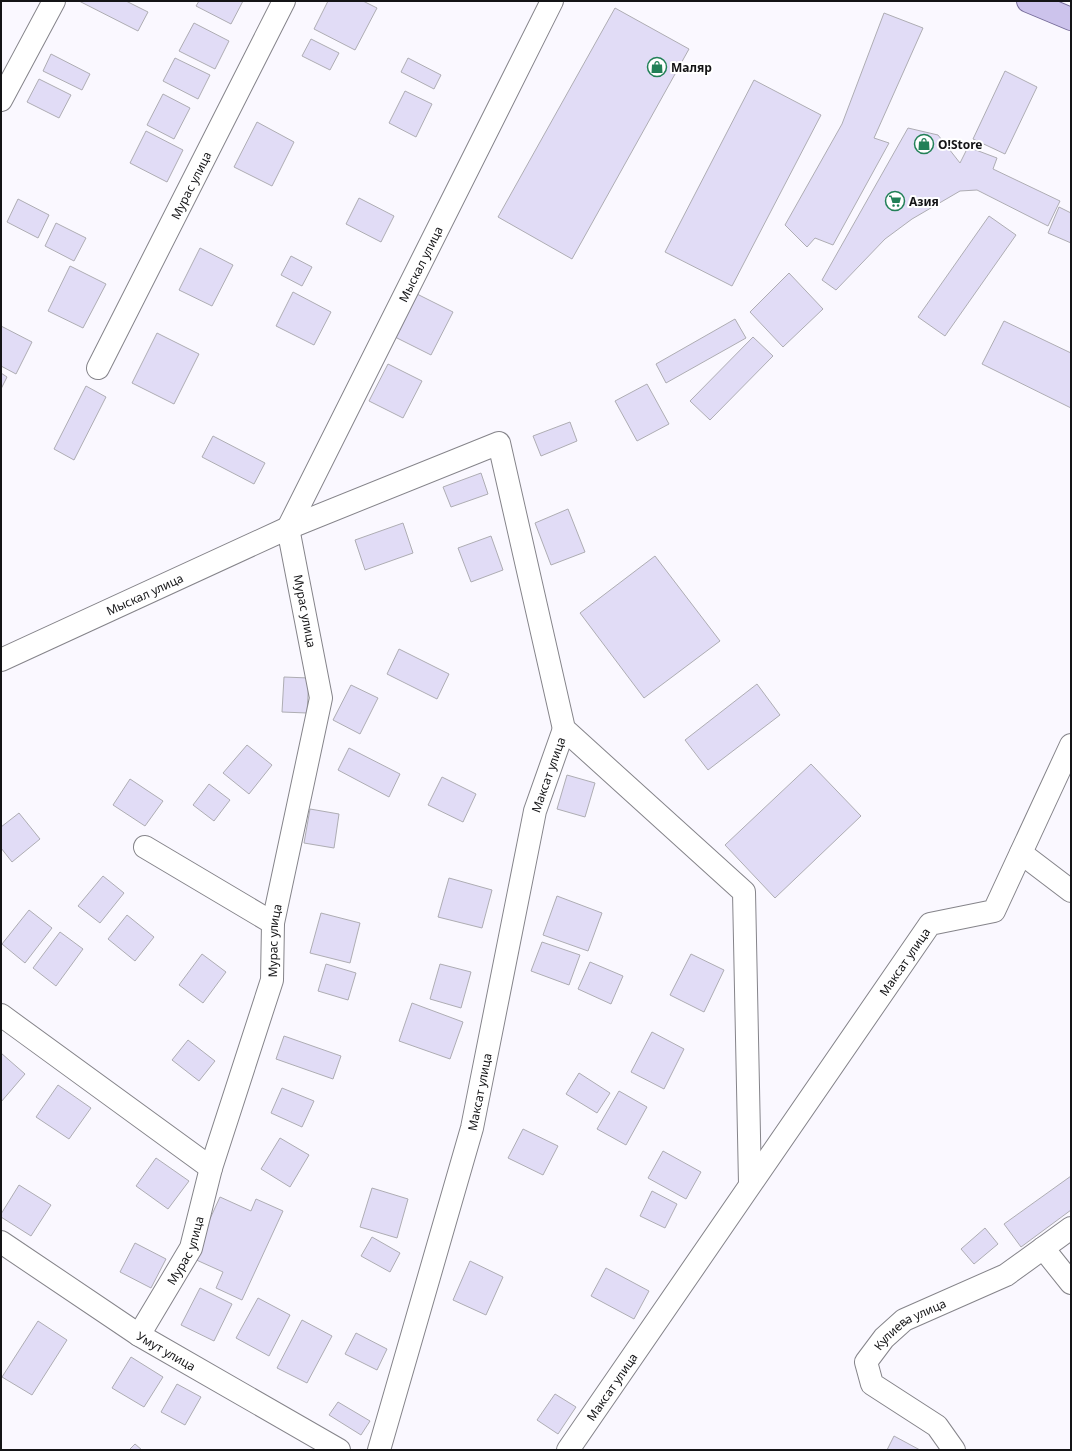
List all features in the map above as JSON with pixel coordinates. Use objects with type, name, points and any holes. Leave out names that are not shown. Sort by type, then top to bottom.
[{"type":"main road","points":[[1028,1],[1071,19]]},
{"type":"street","points":[[1,100],[54,1]]},
{"type":"street","name":"Мурас улица","points":[[98,368],[284,1]]},
{"type":"street","name":"Мыскал улица","points":[[288,528],[552,1]]},
{"type":"street","name":"Мыскал улица","points":[[1,660],[288,528],[499,443]]},
{"type":"street","name":"Максат улица","points":[[379,1450],[472,1128],[536,812],[564,729],[499,443]]},
{"type":"street","name":"Мурас улица","points":[[139,1335],[191,1248],[211,1168],[272,980],[273,923],[321,698],[288,528]]},
{"type":"street","name":"Максат улица","points":[[564,729],[744,892],[750,1184]]},
{"type":"street","name":"Максат улица","points":[[568,1450],[930,924],[994,911],[1071,744]]},
{"type":"street","points":[[145,847],[273,923]]},
{"type":"street","points":[[1021,853],[1071,890]]},
{"type":"street","points":[[1,1015],[211,1168]]},
{"type":"street","name":"Кулиева улица","points":[[954,1450],[937,1426],[872,1384],[866,1362],[884,1338],[904,1320],[1006,1275],[1071,1228]]},
{"type":"street","name":"Умут улица","points":[[1,1242],[139,1335],[339,1450]]},
{"type":"street","points":[[1043,1248],[1071,1283]]},
{"type":"building","points":[[79,1],[126,1],[148,12],[138,31]]},
{"type":"building","points":[[199,1],[243,1],[231,24],[196,6]]},
{"type":"building","points":[[328,1],[363,1],[377,8],[355,50],[314,29]]},
{"type":"building","points":[[615,8],[689,49],[572,259],[498,217]]},
{"type":"building","points":[[884,13],[923,28],[874,138],[889,143],[833,245],[815,238],[807,247],[785,225],[842,124]]},
{"type":"building","points":[[194,23],[229,41],[215,69],[179,51]]},
{"type":"building","points":[[311,39],[339,53],[330,70],[302,56]]},
{"type":"building","points":[[51,54],[90,74],[82,90],[43,71]]},
{"type":"building","points":[[175,58],[210,75],[198,99],[163,81]]},
{"type":"building","points":[[408,58],[441,75],[434,89],[401,72]]},
{"type":"building","points":[[1005,71],[1037,87],[1005,154],[973,139]]},
{"type":"building","points":[[39,79],[71,95],[59,118],[27,102]]},
{"type":"building","points":[[754,80],[821,115],[732,286],[665,252]]},
{"type":"building","points":[[405,91],[432,104],[416,137],[389,123]]},
{"type":"building","points":[[163,94],[190,108],[174,139],[147,125]]},
{"type":"building","points":[[257,122],[294,142],[272,186],[234,167]]},
{"type":"building","points":[[908,128],[938,135],[960,163],[968,147],[997,158],[993,169],[1060,201],[1048,226],[977,190],[960,191],[912,219],[885,239],[836,290],[822,280]]},
{"type":"building","points":[[146,131],[183,150],[167,182],[130,163]]},
{"type":"building","points":[[359,198],[394,216],[381,242],[346,224]]},
{"type":"building","points":[[18,199],[49,215],[38,238],[7,222]]},
{"type":"building","points":[[1059,207],[1071,213],[1071,243],[1048,233]]},
{"type":"building","points":[[989,216],[1016,235],[945,336],[918,317]]},
{"type":"building","points":[[56,223],[86,238],[74,261],[45,246]]},
{"type":"building","points":[[200,248],[233,265],[212,306],[179,290]]},
{"type":"building","points":[[291,256],[312,267],[302,286],[281,275]]},
{"type":"building","points":[[70,266],[106,284],[83,328],[48,311]]},
{"type":"building","points":[[789,273],[823,309],[783,347],[750,312]]},
{"type":"building","points":[[293,292],[331,312],[314,345],[276,326]]},
{"type":"building","points":[[417,294],[453,312],[431,355],[395,337]]},
{"type":"building","points":[[735,319],[746,338],[666,383],[656,364]]},
{"type":"building","points":[[1004,321],[1071,353],[1071,408],[982,364]]},
{"type":"building","points":[[1,326],[32,342],[16,374],[1,366]]},
{"type":"building","points":[[157,333],[199,354],[174,404],[132,383]]},
{"type":"building","points":[[753,337],[773,356],[710,420],[690,401]]},
{"type":"building","points":[[388,364],[422,381],[403,418],[369,401]]},
{"type":"building","points":[[1,373],[7,377],[1,389]]},
{"type":"building","points":[[647,384],[669,424],[637,441],[615,401]]},
{"type":"building","points":[[86,386],[106,397],[74,460],[54,449]]},
{"type":"building","points":[[570,422],[577,441],[541,456],[533,436]]},
{"type":"building","points":[[213,436],[265,463],[254,484],[202,457]]},
{"type":"building","points":[[481,473],[488,494],[451,507],[443,487]]},
{"type":"building","points":[[568,509],[585,552],[551,565],[535,523]]},
{"type":"building","points":[[403,523],[413,553],[365,570],[355,540]]},
{"type":"building","points":[[491,536],[503,570],[471,582],[458,548]]},
{"type":"building","points":[[655,556],[720,641],[644,698],[580,613]]},
{"type":"building","points":[[399,649],[449,674],[437,699],[387,674]]},
{"type":"building","points":[[284,677],[309,678],[307,713],[282,712]]},
{"type":"building","points":[[757,684],[780,715],[708,770],[685,740]]},
{"type":"building","points":[[351,685],[378,698],[360,734],[333,720]]},
{"type":"building","points":[[247,745],[272,765],[249,794],[223,773]]},
{"type":"building","points":[[349,748],[400,774],[389,797],[338,770]]},
{"type":"building","points":[[811,764],[861,816],[775,898],[725,845]]},
{"type":"building","points":[[567,775],[595,783],[585,817],[557,809]]},
{"type":"building","points":[[442,777],[476,794],[463,822],[428,805]]},
{"type":"building","points":[[130,779],[163,801],[145,826],[113,805]]},
{"type":"building","points":[[209,784],[230,800],[214,821],[193,805]]},
{"type":"building","points":[[310,809],[339,814],[334,848],[304,843]]},
{"type":"building","points":[[19,813],[40,839],[12,862],[1,848],[1,827]]},
{"type":"building","points":[[103,876],[124,893],[100,923],[78,906]]},
{"type":"building","points":[[449,878],[492,890],[482,928],[438,917]]},
{"type":"building","points":[[557,896],[602,913],[588,951],[543,935]]},
{"type":"building","points":[[29,910],[52,928],[25,963],[2,944]]},
{"type":"building","points":[[321,913],[360,923],[350,963],[310,953]]},
{"type":"building","points":[[127,915],[154,937],[135,961],[108,939]]},
{"type":"building","points":[[60,932],[83,949],[56,986],[33,968]]},
{"type":"building","points":[[542,942],[580,955],[569,985],[531,971]]},
{"type":"building","points":[[202,954],[226,972],[203,1003],[179,985]]},
{"type":"building","points":[[691,954],[724,970],[704,1012],[670,995]]},
{"type":"building","points":[[590,962],[623,976],[611,1004],[578,989]]},
{"type":"building","points":[[326,964],[356,973],[348,1000],[318,991]]},
{"type":"building","points":[[440,964],[471,972],[461,1008],[430,999]]},
{"type":"building","points":[[412,1003],[463,1022],[450,1059],[399,1041]]},
{"type":"building","points":[[652,1032],[684,1049],[664,1089],[631,1072]]},
{"type":"building","points":[[284,1036],[341,1056],[333,1079],[276,1059]]},
{"type":"building","points":[[188,1040],[215,1061],[199,1081],[172,1060]]},
{"type":"building","points":[[1,1053],[25,1074],[1,1102]]},
{"type":"building","points":[[579,1073],[610,1093],[597,1113],[566,1094]]},
{"type":"building","points":[[58,1085],[91,1108],[69,1139],[36,1117]]},
{"type":"building","points":[[282,1088],[314,1101],[302,1127],[271,1113]]},
{"type":"building","points":[[619,1091],[647,1107],[626,1145],[597,1129]]},
{"type":"building","points":[[523,1129],[558,1146],[543,1175],[508,1158]]},
{"type":"building","points":[[280,1138],[309,1155],[290,1187],[261,1169]]},
{"type":"building","points":[[663,1151],[701,1172],[686,1199],[648,1178]]},
{"type":"building","points":[[156,1158],[189,1181],[168,1209],[136,1186]]},
{"type":"building","points":[[1071,1176],[1071,1210],[1021,1247],[1004,1224]]},
{"type":"building","points":[[19,1185],[51,1205],[31,1236],[1,1217],[1,1214]]},
{"type":"building","points":[[372,1188],[408,1199],[397,1238],[360,1227]]},
{"type":"building","points":[[652,1191],[677,1204],[665,1228],[640,1216]]},
{"type":"building","points":[[220,1197],[251,1211],[256,1199],[283,1211],[242,1300],[216,1288],[223,1272],[192,1258]]},
{"type":"building","points":[[985,1228],[998,1244],[974,1264],[961,1249]]},
{"type":"building","points":[[372,1237],[400,1253],[390,1272],[361,1256]]},
{"type":"building","points":[[135,1243],[166,1259],[151,1288],[120,1272]]},
{"type":"building","points":[[470,1261],[503,1277],[486,1315],[453,1300]]},
{"type":"building","points":[[606,1268],[649,1291],[634,1319],[591,1296]]},
{"type":"building","points":[[200,1288],[232,1304],[214,1341],[181,1325]]},
{"type":"building","points":[[258,1298],[290,1315],[269,1356],[236,1338]]},
{"type":"building","points":[[302,1320],[332,1336],[307,1383],[277,1368]]},
{"type":"building","points":[[38,1321],[67,1340],[32,1395],[2,1377]]},
{"type":"building","points":[[356,1333],[387,1349],[377,1370],[345,1354]]},
{"type":"building","points":[[131,1357],[163,1377],[144,1407],[112,1388]]},
{"type":"building","points":[[177,1384],[201,1397],[185,1425],[161,1412]]},
{"type":"building","points":[[555,1394],[576,1407],[558,1434],[537,1420]]},
{"type":"building","points":[[338,1402],[370,1421],[361,1435],[329,1415]]},
{"type":"building","points":[[894,1436],[920,1450],[887,1450]]},
{"type":"building","points":[[135,1444],[142,1450],[129,1450]]},
{"type":"place","name":"Маляр","points":[[657,67]]},
{"type":"place","name":"O!Store","points":[[924,144]]},
{"type":"place","name":"Азия","points":[[895,201]]}]
